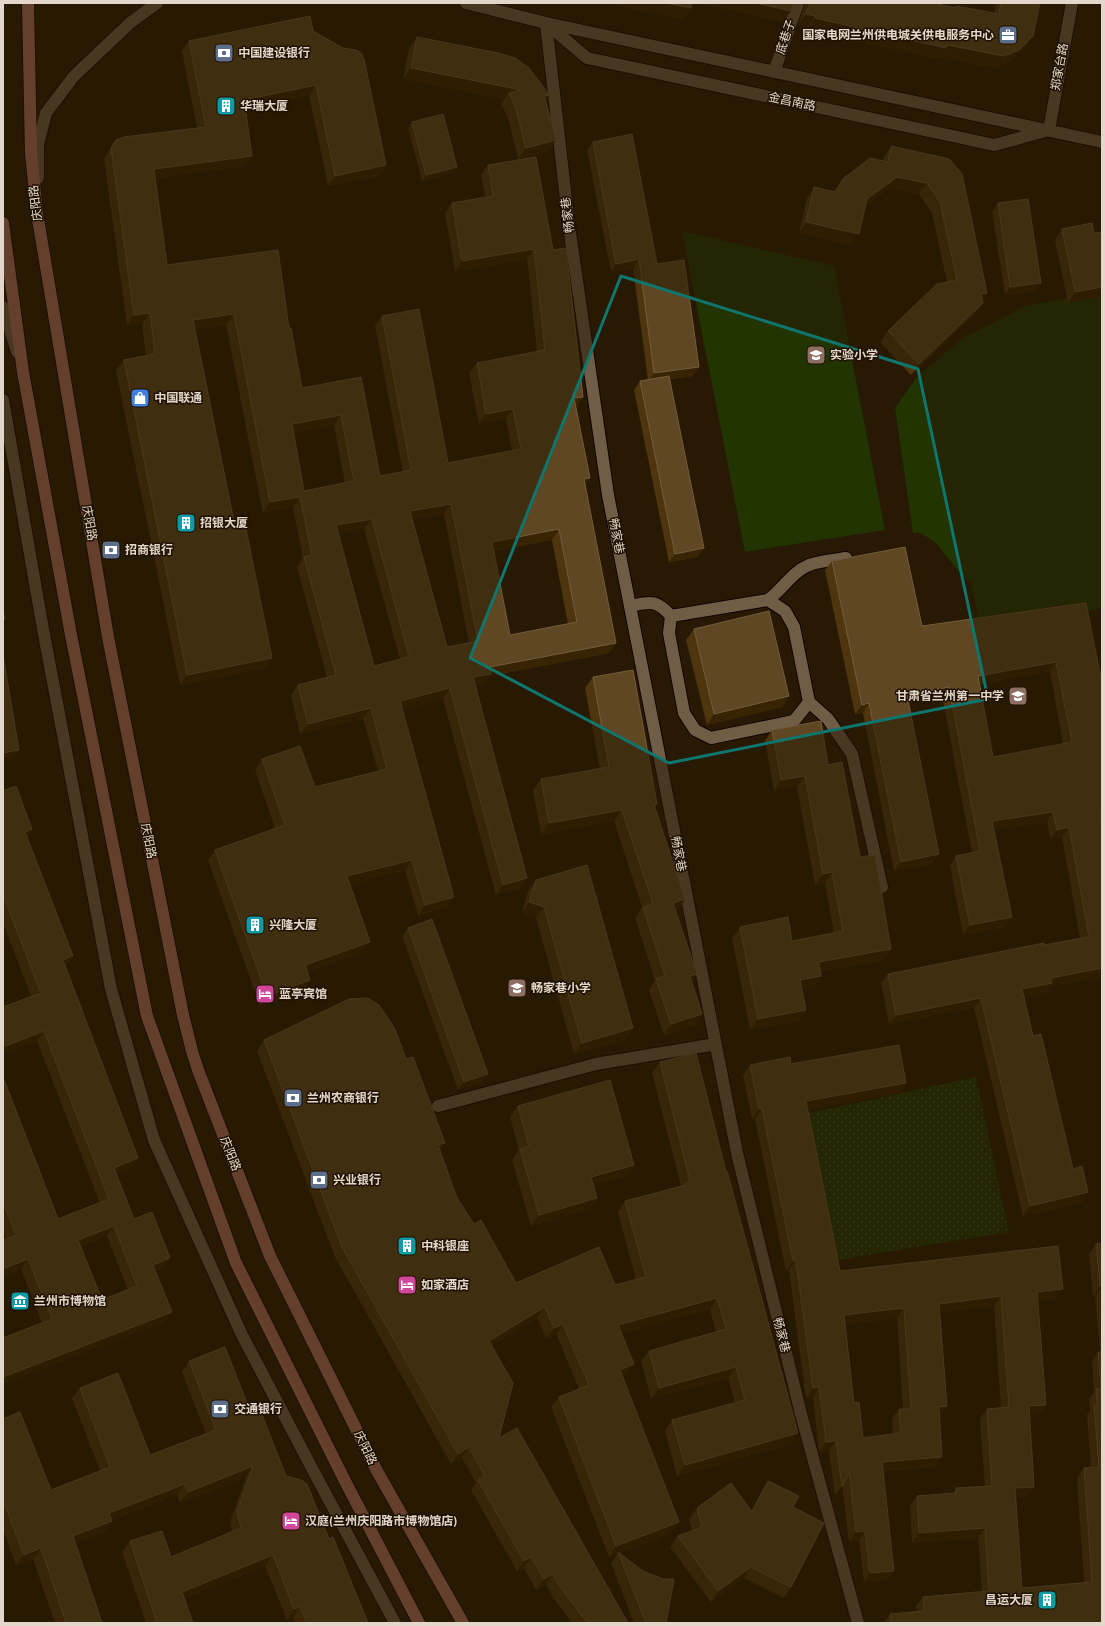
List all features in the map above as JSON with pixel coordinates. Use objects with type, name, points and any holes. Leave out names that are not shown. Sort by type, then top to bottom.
[{"type":"main road","name":"庆阳路","points":[[28,3],[31,153],[37,214],[108,637],[183,1015],[192,1051],[270,1256],[377,1471],[462,1623]]},
{"type":"main road","points":[[3,223],[23,372],[71,634],[147,1016],[236,1263],[418,1623]]},
{"type":"street","points":[[37,214],[38,144],[46,113],[74,76],[130,23],[157,3]]},
{"type":"street","name":"金昌南路","points":[[466,3],[497,6],[546,23],[1102,142]]},
{"type":"street","name":"底巷子","points":[[774,72],[798,3]]},
{"type":"street","name":"郑家台路","points":[[1049,130],[1072,3]]},
{"type":"street","name":"金昌南路","points":[[546,23],[587,58],[969,140],[994,145],[1049,130]]},
{"type":"street","name":"畅家巷","points":[[546,23],[570,234],[608,495],[737,1153],[801,1414],[858,1623]]},
{"type":"street","points":[[3,307],[23,372]]},
{"type":"street","points":[[3,400],[43,629],[111,989],[154,1140],[242,1335],[318,1481],[395,1623]]},
{"type":"street","points":[[671,616],[768,600],[776,594],[792,577],[809,565],[854,557]]},
{"type":"street","points":[[768,600],[785,611],[794,627],[809,702],[828,719],[852,754],[882,887]]},
{"type":"street","points":[[630,606],[650,602],[662,607],[671,616]]},
{"type":"street","points":[[671,616],[669,633],[684,713],[695,730],[711,738],[794,721],[809,702]]},
{"type":"street","points":[[438,1106],[596,1064],[716,1044]]},
{"type":"highlighted area","points":[[621,276],[918,369],[988,699],[669,763],[470,658]]},
{"type":"green space","points":[[682,231],[834,266],[885,530],[745,552]]},
{"type":"green space","points":[[1102,291],[1102,608],[1079,613],[980,627],[971,583],[959,572],[936,543],[921,533],[913,533],[895,408],[916,378],[963,338],[1026,306]]},
{"type":"green space","points":[[976,1077],[1009,1232],[838,1260],[804,1114]]},
{"type":"building","points":[[666,3],[692,3],[691,8]]},
{"type":"building","points":[[756,3],[794,3],[791,11]]},
{"type":"building","points":[[810,3],[933,3],[999,14],[1001,3],[1040,3],[1033,36],[1019,50],[1004,56],[947,45],[946,48],[815,18],[815,16],[806,14]]},
{"type":"building","points":[[310,16],[313,31],[343,48],[356,50],[361,53],[364,59],[386,165],[335,176],[316,85],[244,100],[252,156],[154,169],[167,265],[278,250],[289,328],[291,328],[302,388],[361,377],[380,476],[411,470],[382,316],[419,309],[448,463],[521,449],[513,409],[486,414],[477,363],[545,350],[534,249],[462,261],[452,203],[493,196],[488,165],[536,157],[553,250],[566,248],[583,397],[574,398],[590,478],[584,479],[616,643],[490,667],[491,674],[473,677],[527,878],[503,885],[450,688],[400,701],[454,897],[425,905],[412,860],[347,876],[370,942],[305,965],[310,980],[267,996],[215,850],[285,825],[262,759],[300,746],[315,787],[387,769],[371,708],[308,724],[298,685],[336,675],[304,557],[312,555],[300,497],[270,502],[234,314],[193,320],[236,531],[246,529],[272,658],[187,675],[124,360],[155,354],[150,313],[134,315],[111,148],[116,140],[124,137],[206,127],[189,41]],"holes":[[[341,415],[354,481],[304,491],[292,424]],[[451,504],[478,641],[447,647],[410,511]],[[372,519],[409,657],[374,666],[336,525]],[[559,529],[577,622],[510,635],[492,542]]]},
{"type":"building","points":[[417,37],[498,53],[515,58],[529,68],[550,96],[544,95],[556,140],[526,148],[515,106],[509,93],[521,90],[411,68]]},
{"type":"building","points":[[443,114],[457,167],[426,175],[412,122]]},
{"type":"building","points":[[632,134],[657,264],[684,260],[699,367],[654,373],[639,259],[616,264],[593,142]]},
{"type":"building","points":[[891,146],[949,159],[962,174],[987,293],[981,294],[983,303],[919,364],[888,331],[937,284],[957,280],[940,202],[927,183],[897,177],[867,199],[859,234],[806,222],[814,187],[835,192],[843,179],[870,158],[888,162]]},
{"type":"building","points":[[1028,199],[1041,283],[1010,287],[998,203]]},
{"type":"building","points":[[1092,223],[1094,233],[1102,232],[1102,287],[1075,292],[1062,229]]},
{"type":"building","points":[[669,376],[704,548],[675,554],[640,381]]},
{"type":"building","points":[[905,547],[922,626],[1086,603],[1102,684],[1102,811],[1100,813],[1102,826],[1102,968],[1051,978],[1052,983],[1022,989],[1033,1036],[1041,1034],[1073,1169],[1082,1166],[1088,1192],[1030,1206],[981,998],[896,1015],[888,974],[1044,943],[1044,945],[1089,937],[1069,827],[1057,830],[1053,812],[992,821],[1012,917],[970,925],[956,856],[980,851],[949,687],[907,695],[939,854],[901,862],[869,703],[862,705],[832,561]],"holes":[[[1056,662],[1072,742],[993,757],[978,676]]]},
{"type":"building","points":[[3,609],[5,619],[3,620]]},
{"type":"building","points":[[769,611],[789,696],[714,714],[694,629]]},
{"type":"building","points":[[3,655],[19,750],[3,753]]},
{"type":"building","points":[[633,670],[657,804],[654,805],[685,899],[673,903],[697,974],[690,976],[702,1014],[671,1024],[656,979],[665,976],[643,907],[653,903],[622,810],[549,823],[541,779],[609,767],[593,677]]},
{"type":"building","points":[[821,721],[828,765],[842,762],[860,857],[875,855],[891,949],[819,962],[821,976],[800,980],[806,1010],[758,1019],[740,927],[788,917],[792,941],[843,931],[832,872],[823,874],[805,776],[781,780],[772,730]]},
{"type":"building","points":[[16,786],[32,829],[25,832],[73,956],[63,960],[138,1158],[114,1168],[134,1219],[152,1212],[170,1258],[153,1265],[172,1312],[3,1377],[3,1338],[52,1319],[28,1259],[3,1269],[3,1240],[16,1235],[3,1202],[3,1077],[58,1219],[109,1199],[44,1031],[3,1047],[3,1007],[41,993],[3,895],[3,791]],"holes":[[[114,1226],[137,1286],[102,1300],[78,1240]]]},
{"type":"building","points":[[587,865],[633,1028],[582,1043],[544,907],[529,902],[536,880]]},
{"type":"building","points":[[432,919],[488,1074],[464,1082],[408,928]]},
{"type":"building","points":[[367,998],[379,1005],[395,1029],[406,1059],[413,1057],[445,1143],[438,1145],[457,1198],[474,1224],[481,1220],[516,1283],[599,1247],[615,1285],[646,1277],[625,1201],[686,1185],[686,1183],[690,1181],[660,1062],[696,1053],[726,1172],[727,1171],[798,1433],[685,1465],[672,1420],[745,1400],[736,1367],[659,1388],[649,1351],[726,1329],[717,1298],[618,1325],[634,1364],[620,1370],[679,1522],[616,1546],[559,1397],[589,1385],[563,1324],[554,1328],[545,1307],[489,1341],[513,1383],[499,1438],[517,1428],[628,1623],[589,1623],[561,1588],[553,1574],[544,1579],[531,1557],[524,1561],[478,1480],[485,1476],[469,1447],[458,1454],[342,1247],[264,1040],[349,999]]},
{"type":"building","points":[[899,1045],[906,1083],[806,1101],[840,1271],[1058,1246],[1063,1289],[1037,1292],[1046,1405],[1029,1406],[1034,1487],[1015,1488],[1022,1588],[1092,1582],[1084,1468],[1099,1467],[1094,1405],[1097,1405],[1096,1389],[1101,1389],[1098,1352],[1102,1352],[1102,1623],[891,1623],[890,1614],[924,1611],[923,1597],[989,1591],[985,1528],[919,1533],[917,1496],[956,1493],[956,1488],[992,1486],[987,1409],[1009,1407],[1001,1296],[939,1304],[947,1406],[939,1407],[942,1457],[882,1462],[894,1571],[870,1573],[865,1531],[856,1532],[849,1472],[842,1487],[836,1441],[826,1442],[819,1387],[813,1388],[796,1261],[793,1261],[762,1109],[759,1109],[750,1065],[790,1057],[791,1064]],"holes":[[[904,1308],[911,1409],[899,1409],[901,1433],[863,1438],[859,1402],[854,1403],[844,1315]]]},
{"type":"building","points":[[610,1080],[634,1165],[591,1177],[597,1198],[539,1215],[520,1149],[529,1146],[518,1106]]},
{"type":"building","points":[[1102,1243],[1102,1286],[1100,1286],[1096,1244]]},
{"type":"building","points":[[225,1347],[252,1416],[261,1412],[286,1476],[301,1480],[307,1484],[329,1539],[333,1537],[368,1623],[307,1623],[300,1607],[294,1609],[273,1555],[182,1592],[193,1623],[157,1623],[130,1541],[162,1531],[171,1557],[241,1528],[237,1511],[253,1466],[188,1492],[185,1484],[109,1513],[112,1521],[73,1536],[102,1623],[66,1623],[41,1548],[24,1555],[3,1500],[3,1419],[20,1412],[51,1490],[110,1467],[80,1388],[118,1373],[150,1455],[216,1430],[189,1361]]},
{"type":"building","points":[[768,1481],[799,1496],[793,1507],[824,1523],[791,1587],[751,1567],[718,1591],[678,1536],[702,1527],[697,1508],[731,1483],[752,1512]]},
{"type":"building","points":[[618,1552],[643,1571],[663,1579],[674,1579],[666,1623],[646,1623]]},
{"type":"place","name":"国家电网兰州供电城关供电服务中心","points":[[1008,35]]},
{"type":"place","name":"中国建设银行","points":[[224,53]]},
{"type":"place","name":"华瑞大厦","points":[[226,106]]},
{"type":"place","name":"实验小学","points":[[816,355]]},
{"type":"place","name":"中国联通","points":[[140,398]]},
{"type":"place","name":"招银大厦","points":[[186,523]]},
{"type":"place","name":"招商银行","points":[[111,550]]},
{"type":"place","name":"甘肃省兰州第一中学","points":[[1018,696]]},
{"type":"place","name":"兴隆大厦","points":[[255,925]]},
{"type":"place","name":"畅家巷小学","points":[[517,988]]},
{"type":"place","name":"蓝亭宾馆","points":[[265,994]]},
{"type":"place","name":"兰州农商银行","points":[[293,1098]]},
{"type":"place","name":"兴业银行","points":[[319,1180]]},
{"type":"place","name":"中科银座","points":[[407,1246]]},
{"type":"place","name":"如家酒店","points":[[407,1285]]},
{"type":"place","name":"兰州市博物馆","points":[[20,1301]]},
{"type":"place","name":"交通银行","points":[[220,1409]]},
{"type":"place","name":"汉庭(兰州庆阳路市博物馆店)","points":[[291,1521]]},
{"type":"place","name":"昌运大厦","points":[[1047,1600]]}]
